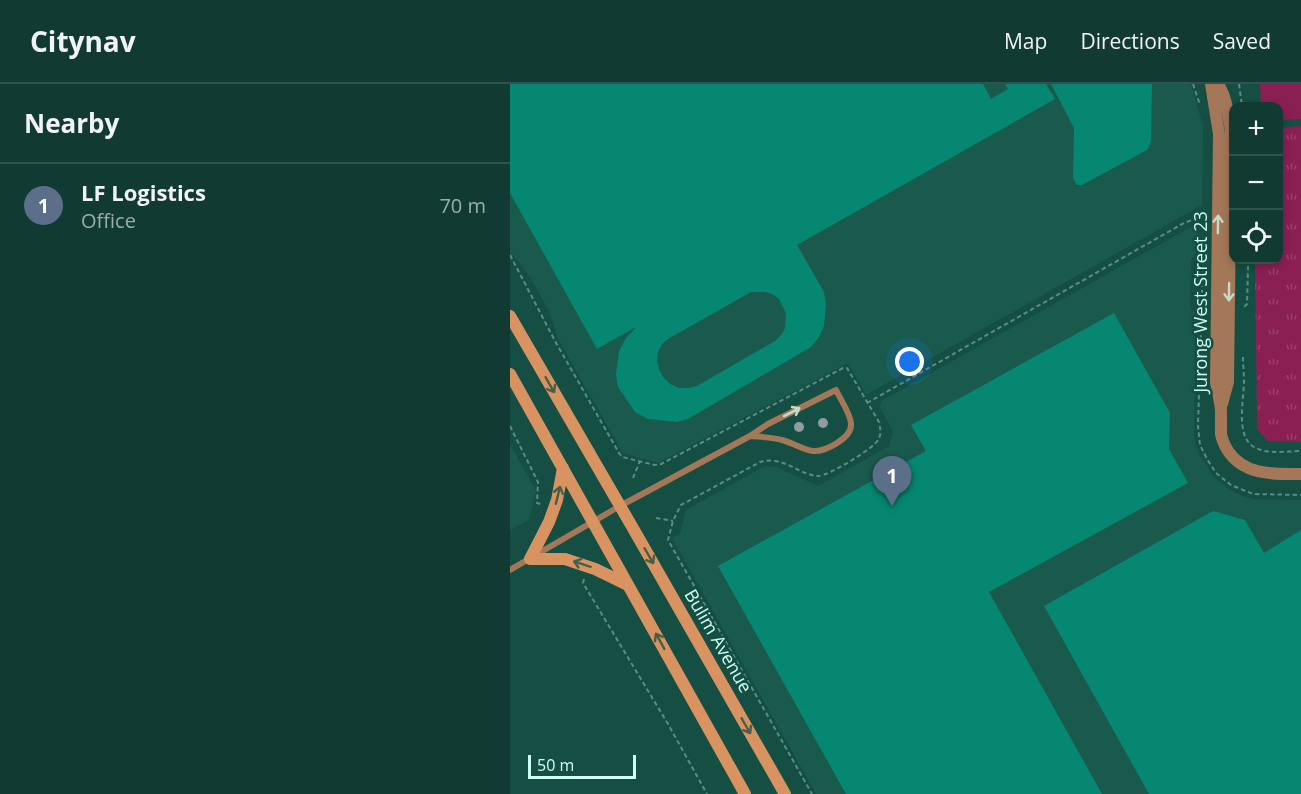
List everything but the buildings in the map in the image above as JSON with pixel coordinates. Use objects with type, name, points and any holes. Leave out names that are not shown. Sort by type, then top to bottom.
[{"type":"street","name":"Jurong West Street 23","points":[[1211,84],[1219,134],[1216,382],[1221,408]]},
{"type":"street","name":"Jurong West Street 23","points":[[1218,84],[1227,106],[1231,131],[1228,382],[1221,408]]},
{"type":"street","name":"Bulim Avenue","points":[[510,316],[785,794]]},
{"type":"street","points":[[510,374],[745,794]]},
{"type":"street","points":[[1221,408],[1221,436],[1234,459],[1245,468],[1257,472],[1301,474]]},
{"type":"street","points":[[563,468],[557,500],[549,522],[530,559],[565,559],[595,569],[629,586]]},
{"type":"lane","points":[[510,570],[768,424],[836,390],[851,420],[850,432],[841,441],[823,450],[815,451],[782,440],[750,436]]},
{"type":"path","points":[[1239,84],[1241,102]]},
{"type":"path","points":[[867,403],[1184,223],[1205,215]]},
{"type":"path","points":[[510,255],[555,341],[619,453],[622,457],[640,460],[633,478]]},
{"type":"path","points":[[1240,312],[1247,304],[1248,267],[1246,264]]},
{"type":"path","points":[[1243,357],[1242,420],[1248,441],[1254,447],[1267,451],[1301,451]]},
{"type":"path","points":[[510,426],[538,482],[537,502]]},
{"type":"path","points":[[656,518],[673,521],[668,540],[812,794]]},
{"type":"path","points":[[583,583],[668,724],[707,794]]},
{"type":"shaded area","points":[[510,84],[1191,84],[1203,126],[1202,205],[866,395],[848,363],[658,463],[623,453],[558,339],[549,311],[528,274],[510,252]]},
{"type":"shaded area","points":[[1189,228],[1198,228],[1197,253],[1191,260],[1190,307],[1196,314],[1194,430],[1199,454],[1213,476],[1230,490],[1243,496],[1254,499],[1301,500],[1301,794],[816,794],[672,538],[680,533],[686,510],[765,466],[776,467],[818,486],[889,446],[893,431],[880,408],[881,401]]},
{"type":"shaded area","points":[[510,444],[536,491],[529,520],[510,530]]},
{"type":"green space","points":[[1260,84],[1301,84],[1301,119],[1283,120],[1283,102],[1261,102]]},
{"type":"green space","points":[[1301,126],[1301,442],[1268,441],[1257,429],[1255,264],[1283,264],[1283,128]]},
{"type":"place","name":"LF Logistics","points":[[892,506]]}]
